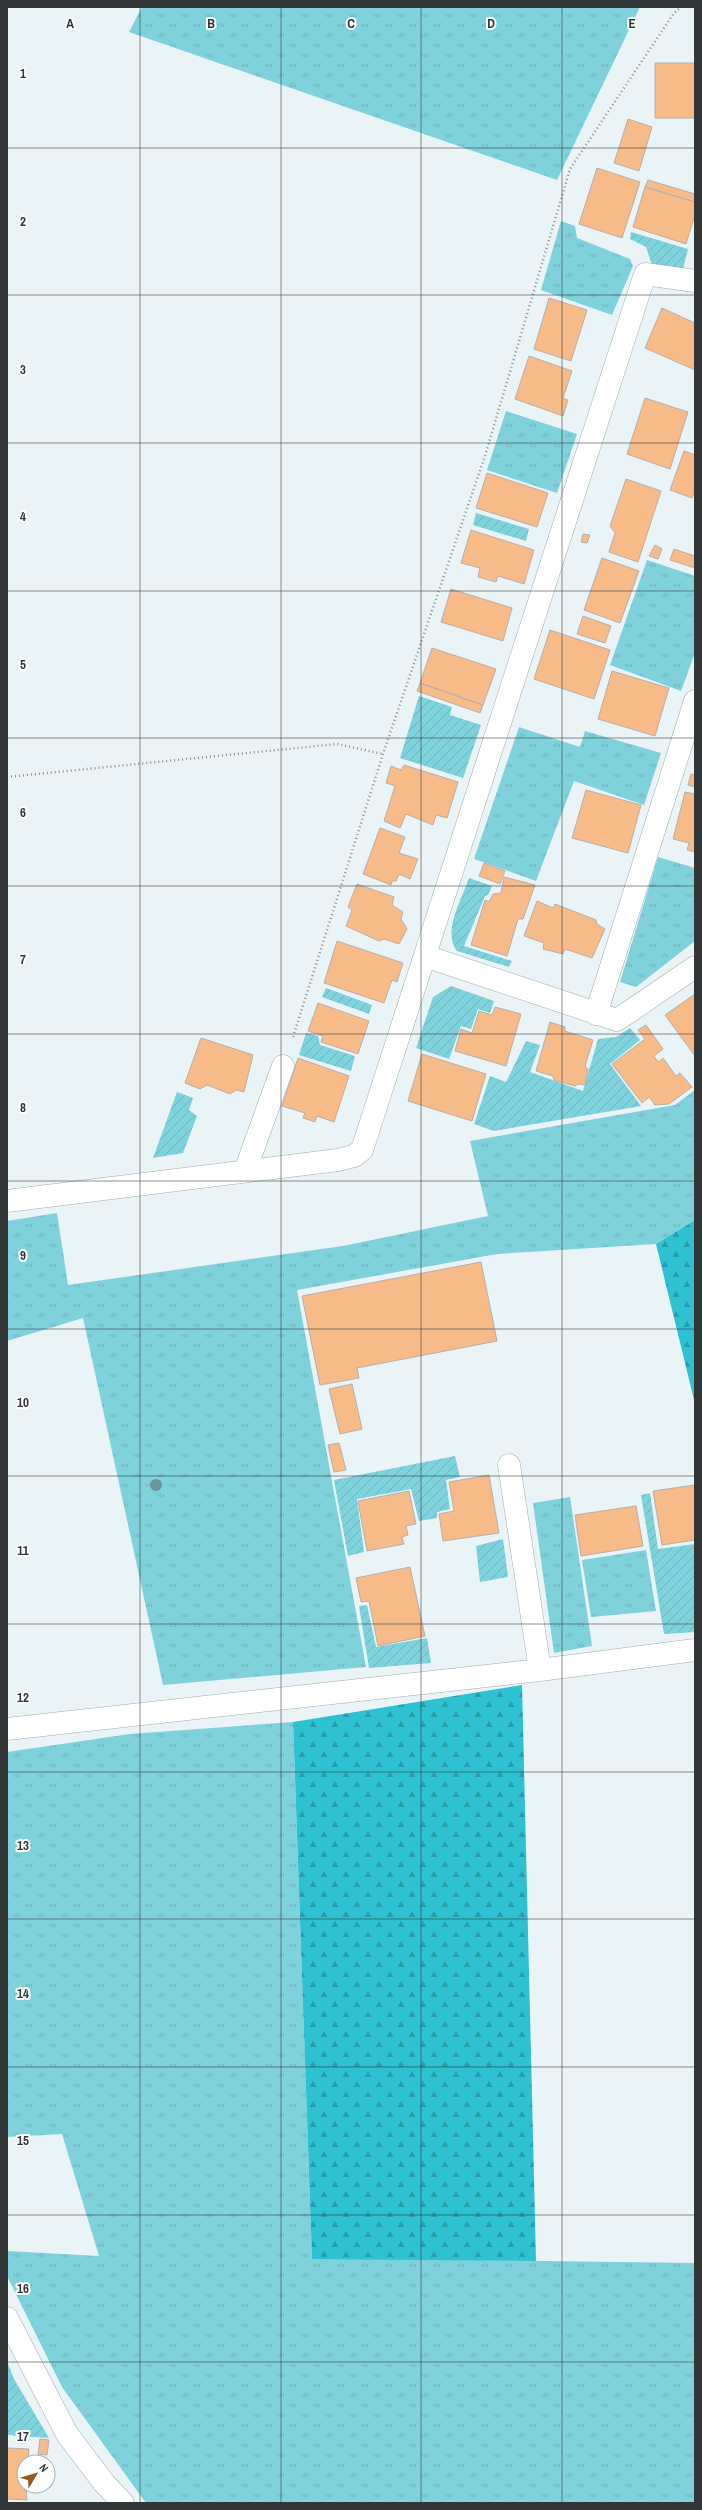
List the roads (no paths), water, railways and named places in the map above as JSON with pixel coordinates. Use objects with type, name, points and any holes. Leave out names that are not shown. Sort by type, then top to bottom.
[{"type":"street","points":[[7,1201],[338,1160],[354,1156],[362,1150],[645,274],[695,281]]},
{"type":"street","points":[[596,1014],[695,701]]},
{"type":"street","points":[[425,956],[617,1020],[695,967]]},
{"type":"street","points":[[245,1171],[283,1066]]},
{"type":"street","points":[[509,1465],[540,1670]]},
{"type":"street","points":[[7,1729],[540,1670],[695,1650]]},
{"type":"street","points":[[7,2318],[67,2434],[104,2483],[123,2503]]}]
